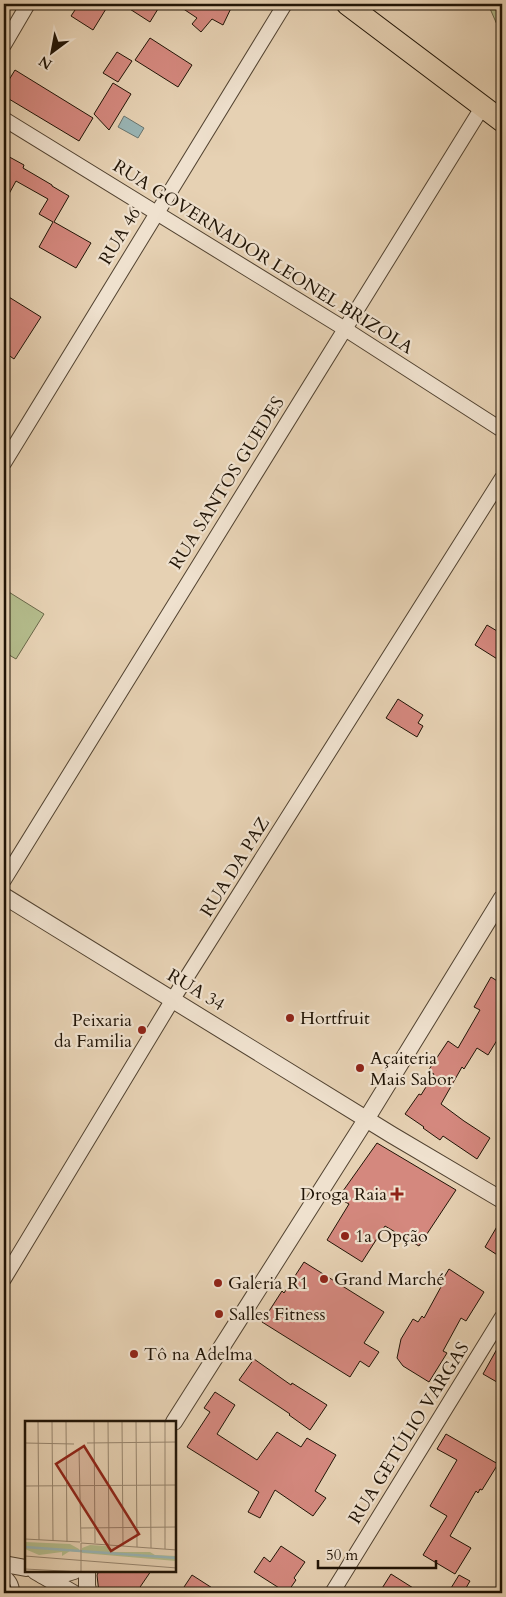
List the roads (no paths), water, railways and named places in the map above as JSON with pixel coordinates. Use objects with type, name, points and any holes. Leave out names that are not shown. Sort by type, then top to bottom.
[{"type":"main road","points":[[346,4],[502,121]]},
{"type":"street","points":[[4,45],[28,4]]},
{"type":"street","name":"RUA 46","points":[[4,463],[285,4]]},
{"type":"street","name":"RUA SANTOS GUEDES","points":[[4,880],[483,106]]},
{"type":"street","name":"RUA GOVERNADOR LEONEL BRIZOLA","points":[[4,119],[345,329],[502,430]]},
{"type":"street","name":"RUA DA PAZ","points":[[4,1279],[173,999],[502,478]]},
{"type":"street","name":"RUA 34","points":[[4,896],[502,1200]]},
{"type":"street","points":[[175,1421],[367,1118],[502,898]]},
{"type":"street","name":"RUA GETÚLIO VARGAS","points":[[332,1593],[502,1317]]},
{"type":"street","points":[[4,1564],[25,1568]]},
{"type":"street","points":[[38,1573],[57,1575],[72,1572]]},
{"type":"street","points":[[87,1572],[89,1593]]},
{"type":"street","points":[[38,1573],[73,1593]]},
{"type":"lane","points":[[4,1572],[13,1581],[16,1593]]},
{"type":"water","points":[[124,116],[144,128],[138,138],[118,127]]},
{"type":"place","name":"Hortfruit","points":[[290,1018]]},
{"type":"place","name":"Peixaria da Familia","points":[[142,1030]]},
{"type":"place","name":"Açaiteria Mais Sabor","points":[[360,1068]]},
{"type":"place","name":"Droga Raia","points":[[397,1194]]},
{"type":"place","name":"1a Opção","points":[[345,1236]]},
{"type":"place","name":"Grand Marché","points":[[324,1279]]},
{"type":"place","name":"Galeria R1","points":[[218,1283]]},
{"type":"place","name":"Salles Fitness","points":[[219,1314]]},
{"type":"place","name":"Tô na Adelma","points":[[134,1354]]}]
